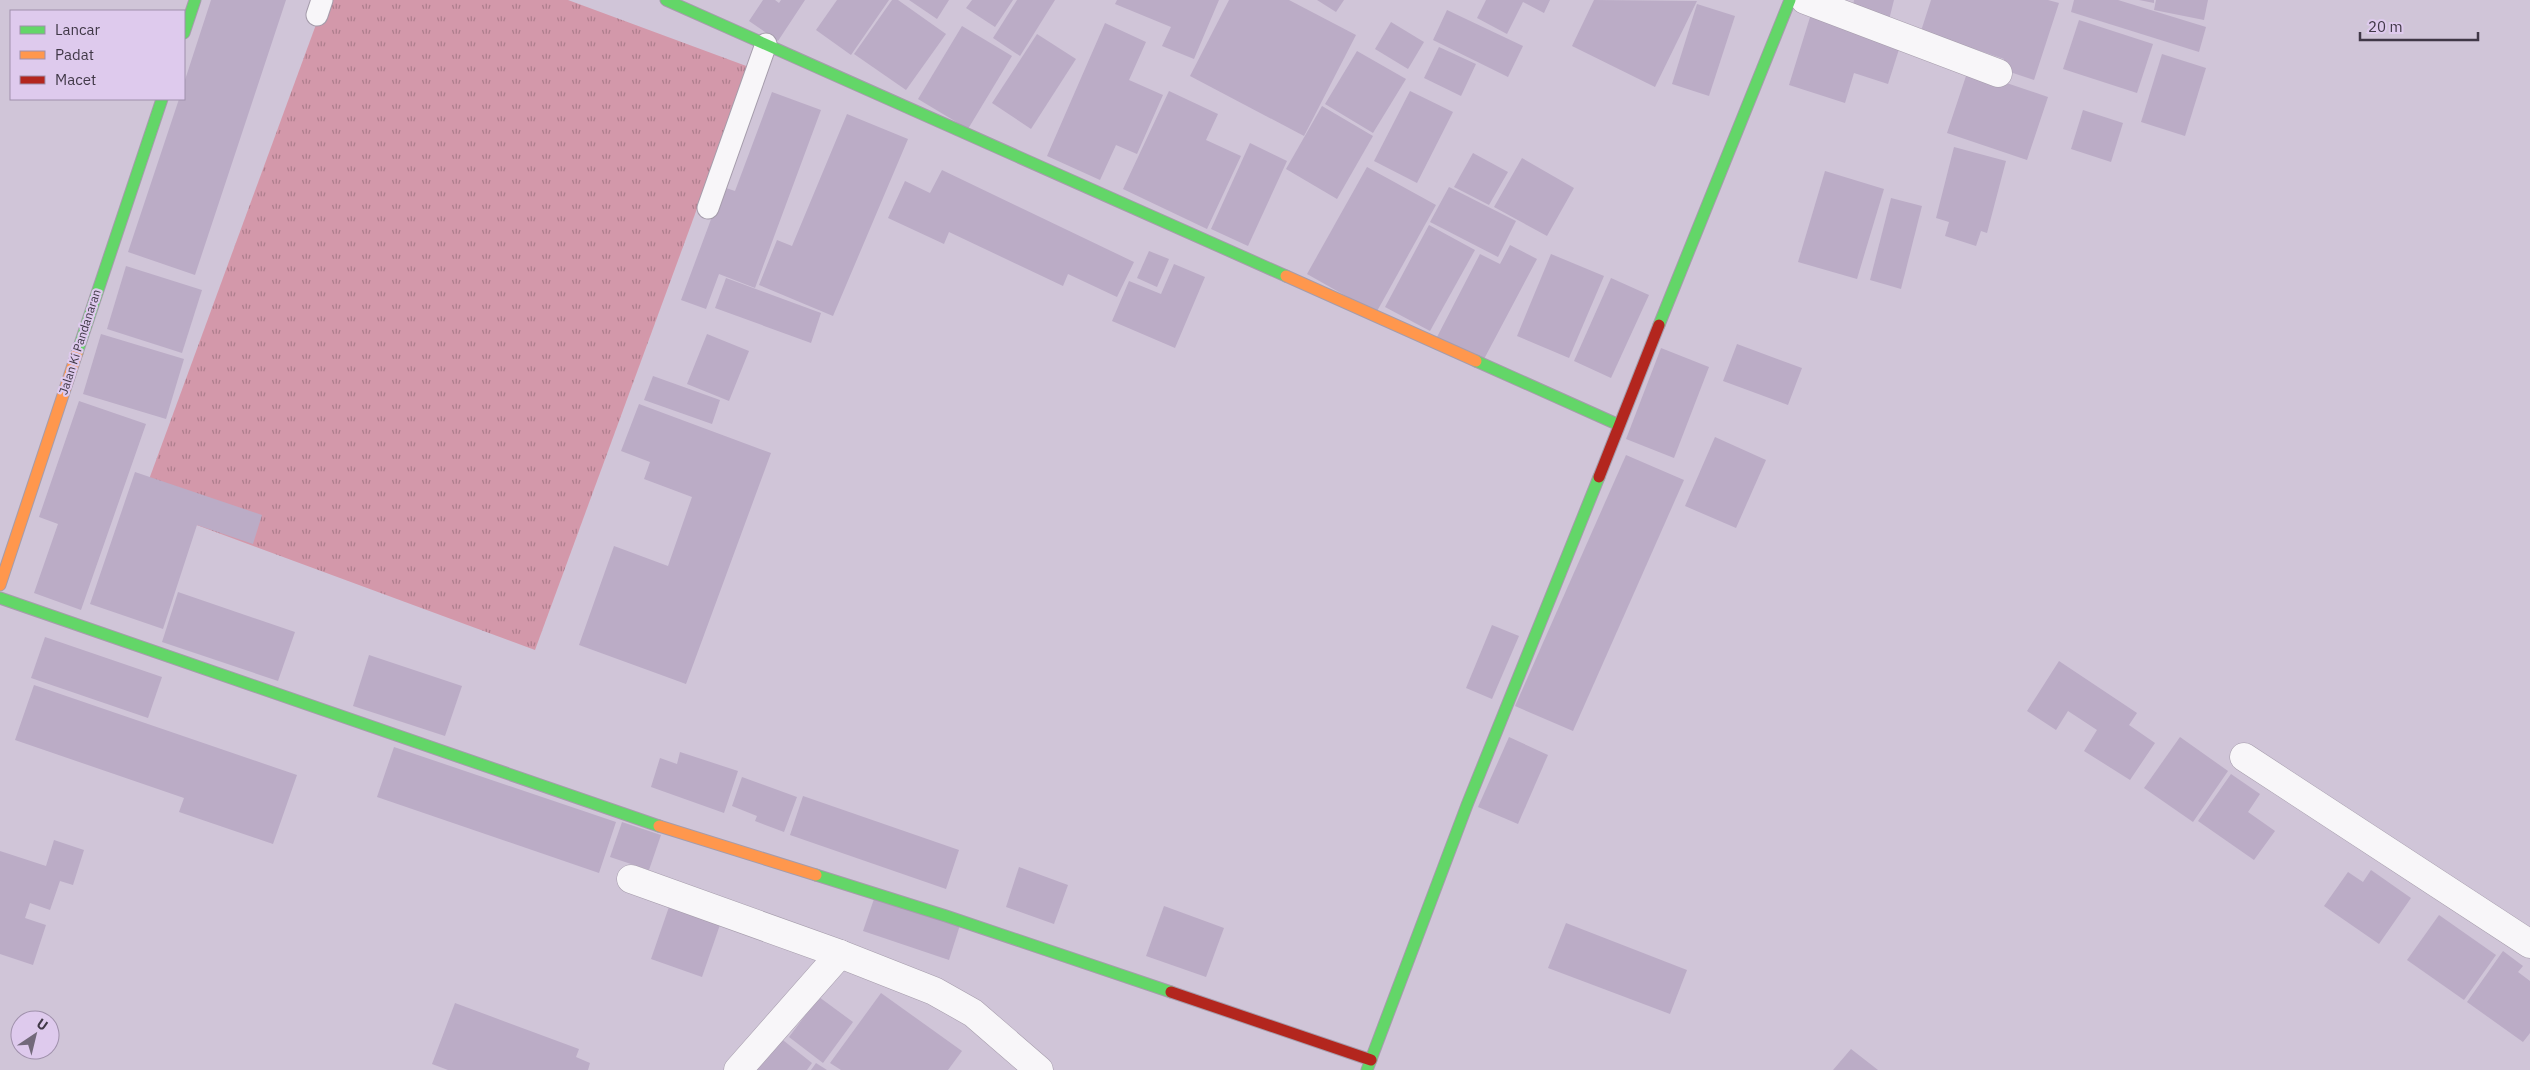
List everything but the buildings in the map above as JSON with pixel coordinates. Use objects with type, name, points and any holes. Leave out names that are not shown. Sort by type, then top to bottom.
[{"type":"street","points":[[185,31],[195,0]]},
{"type":"street","points":[[0,598],[607,810],[946,916],[1369,1065],[1471,796],[1619,425],[1734,144],[1790,0]]},
{"type":"street","points":[[1805,0],[1998,73]]},
{"type":"street","points":[[680,3],[766,44],[1619,425]]},
{"type":"street","name":"Jalan Ki Pandanaran","points":[[0,585],[162,100]]},
{"type":"street","points":[[2244,757],[2530,944]]},
{"type":"street","points":[[631,879],[840,954],[934,991],[972,1013],[1039,1070]]},
{"type":"street","points":[[738,1070],[840,954]]},
{"type":"lane","points":[[708,208],[766,44]]},
{"type":"green space","points":[[325,0],[568,0],[749,67],[535,650],[140,504]]},
{"type":"traffic: fast","points":[[185,30],[195,0]]},
{"type":"traffic: fast","points":[[666,0],[1286,276]]},
{"type":"traffic: fast","points":[[1659,325],[1790,0]]},
{"type":"traffic: fast","points":[[77,353],[162,100]]},
{"type":"traffic: fast","points":[[1476,361],[1619,425]]},
{"type":"traffic: fast","points":[[1367,1070],[1467,805],[1599,477]]},
{"type":"traffic: fast","points":[[0,598],[659,826]]},
{"type":"traffic: fast","points":[[816,875],[946,916],[1171,992]]},
{"type":"traffic: slow","points":[[1286,276],[1476,361]]},
{"type":"traffic: slow","points":[[0,585],[77,353]]},
{"type":"traffic: slow","points":[[659,826],[816,875]]},
{"type":"traffic: jam","points":[[1599,477],[1659,325]]},
{"type":"traffic: jam","points":[[1171,992],[1371,1060]]}]
